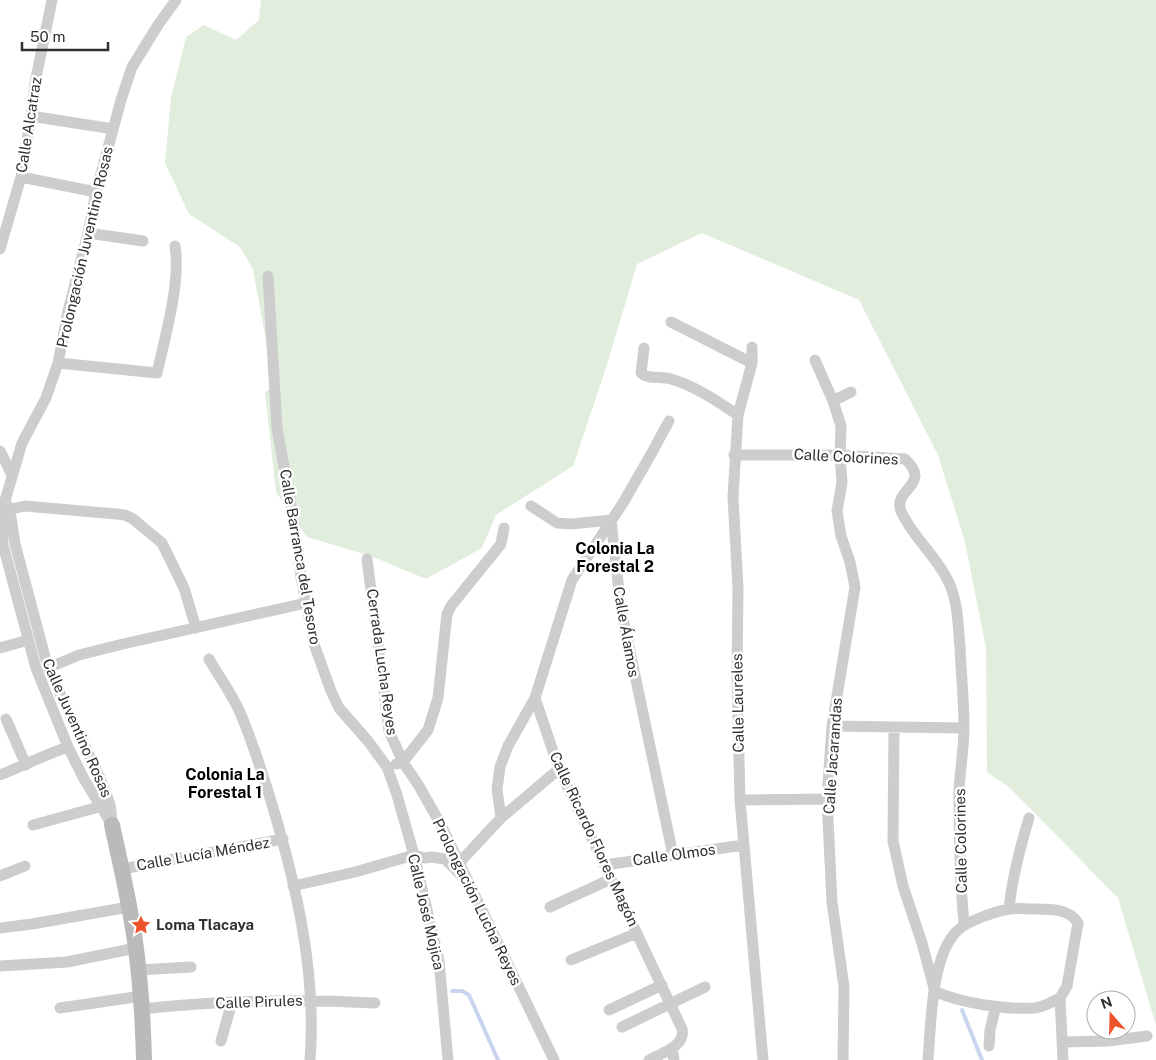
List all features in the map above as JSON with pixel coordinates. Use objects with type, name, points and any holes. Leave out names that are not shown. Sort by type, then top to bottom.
[{"type":"street","name":"Calle Alcatraz","points":[[0,249],[4,218],[21,177],[31,116],[34,83],[52,0]]},
{"type":"street","name":"Prolongación Juventino Rosas","points":[[28,640],[2,546],[5,507],[12,475],[22,443],[46,398],[58,363],[68,311],[88,234],[96,192],[121,100],[132,68],[176,0]]},
{"type":"street","points":[[31,116],[113,129]]},
{"type":"street","points":[[21,177],[96,192]]},
{"type":"street","points":[[88,234],[143,241]]},
{"type":"street","points":[[58,363],[157,373],[175,284],[175,246]]},
{"type":"street","name":"Calle Barranca del Tesoro","points":[[268,276],[276,428],[314,644],[330,691],[339,708],[368,741],[387,767]]},
{"type":"street","points":[[671,322],[752,363]]},
{"type":"street","name":"Calle Laureles","points":[[752,347],[752,363],[738,414],[734,454],[733,496],[738,588],[737,674],[740,800],[762,1060]]},
{"type":"street","points":[[644,348],[641,373],[644,376],[671,379],[708,396],[738,414]]},
{"type":"street","name":"Calle Jacarandas","points":[[815,360],[833,401],[841,426],[840,455],[842,482],[837,511],[838,522],[853,574],[854,587],[832,726],[827,799],[832,902],[844,987],[842,1060]]},
{"type":"street","points":[[833,401],[851,392]]},
{"type":"street","points":[[501,818],[497,789],[500,767],[508,746],[534,698],[572,580],[612,520],[669,421]]},
{"type":"street","points":[[0,451],[12,475]]},
{"type":"street","name":"Calle Colorines","points":[[734,454],[840,455],[905,459],[912,465],[915,472],[915,480],[900,502],[900,508],[905,520],[949,583],[958,623],[964,728],[959,791],[964,924]]},
{"type":"street","points":[[531,506],[557,523],[571,524],[612,520]]},
{"type":"street","points":[[5,507],[43,507],[126,515],[133,519],[162,543],[184,588],[196,628]]},
{"type":"street","name":"Prolongación Juventino Rosas","points":[[5,507],[38,632]]},
{"type":"street","name":"Calle Álamos","points":[[612,520],[620,609],[673,855]]},
{"type":"street","points":[[387,767],[403,762],[428,730],[438,698],[447,614],[451,606],[501,544],[504,528]]},
{"type":"street","name":"Cerrada Lucha Reyes","points":[[367,559],[389,732],[403,762]]},
{"type":"street","points":[[48,668],[79,656],[114,646],[306,603]]},
{"type":"street","name":"Calle Juventino Rosas","points":[[38,632],[48,668],[85,745],[112,825],[136,948],[142,1002],[144,1060]]},
{"type":"street","points":[[0,648],[28,640]]},
{"type":"street","name":"Calle Juventino Rosas","points":[[28,640],[46,696],[68,747],[105,805]]},
{"type":"street","points":[[209,658],[241,714],[259,762],[283,839],[302,924],[311,999],[312,1034],[310,1060]]},
{"type":"street","name":"Calle Ricardo Flores Magón","points":[[534,698],[559,769],[671,1003],[684,1036],[672,1048]]},
{"type":"street","points":[[6,719],[26,765]]},
{"type":"street","points":[[832,726],[964,728]]},
{"type":"street","points":[[894,728],[893,841],[903,886],[922,943],[934,992]]},
{"type":"street","points":[[0,775],[26,765],[44,755],[68,747]]},
{"type":"street","name":"Prolongación Lucha Reyes","points":[[403,762],[423,794],[460,863],[554,1060]]},
{"type":"street","name":"Calle José Mojica","points":[[387,767],[414,856],[439,962],[448,1060]]},
{"type":"street","points":[[460,863],[501,818],[559,769]]},
{"type":"street","points":[[740,800],[827,799]]},
{"type":"street","points":[[33,825],[105,805]]},
{"type":"street","points":[[1009,909],[1017,858],[1029,818]]},
{"type":"street","name":"Calle Lucía Méndez","points":[[122,869],[283,839]]},
{"type":"street","name":"Calle Olmos","points":[[605,865],[744,845]]},
{"type":"street","points":[[294,886],[414,856],[445,858],[468,882]]},
{"type":"street","points":[[0,876],[25,866]]},
{"type":"street","points":[[550,907],[612,879]]},
{"type":"street","points":[[0,928],[129,907]]},
{"type":"street","points":[[928,1060],[934,992],[941,958],[955,932],[964,924],[1009,909],[1043,909],[1067,913],[1074,917],[1078,923],[1067,986],[1060,998],[1048,1005],[1036,1008],[996,1006],[962,1001],[934,992]]},
{"type":"street","points":[[571,960],[637,933]]},
{"type":"street","points":[[0,966],[67,962],[136,948]]},
{"type":"street","points":[[138,970],[190,968]]},
{"type":"street","points":[[609,1010],[662,985]]},
{"type":"street","points":[[622,1027],[705,987]]},
{"type":"street","points":[[1060,998],[1063,1060]]},
{"type":"street","name":"Calle Pirules","points":[[60,1008],[142,1002],[232,1002],[311,999],[376,1002]]},
{"type":"street","points":[[221,1041],[232,1002]]},
{"type":"street","points":[[990,1046],[990,1030],[996,1006]]},
{"type":"street","points":[[1063,1042],[1108,1041],[1147,1036]]},
{"type":"street","points":[[649,1060],[672,1048],[674,1060]]},
{"type":"green space","points":[[261,0],[1156,0],[1156,1025],[1118,898],[1010,788],[987,772],[986,648],[965,542],[938,455],[859,300],[702,233],[637,264],[607,365],[573,466],[496,515],[482,548],[426,579],[371,556],[307,537],[276,492],[265,392],[274,386],[253,269],[240,247],[189,214],[165,163],[171,98],[186,37],[204,25],[236,40],[259,20]]},
{"type":"waterway","points":[[452,991],[462,991],[469,995],[498,1060]]},
{"type":"waterway","points":[[962,1010],[982,1060]]},
{"type":"place","name":"Loma Tlacaya","points":[[141,925]]},
{"type":"district","name":"Colonia La Forestal 2","points":[[615,557]]},
{"type":"district","name":"Colonia La Forestal 1","points":[[225,783]]}]
